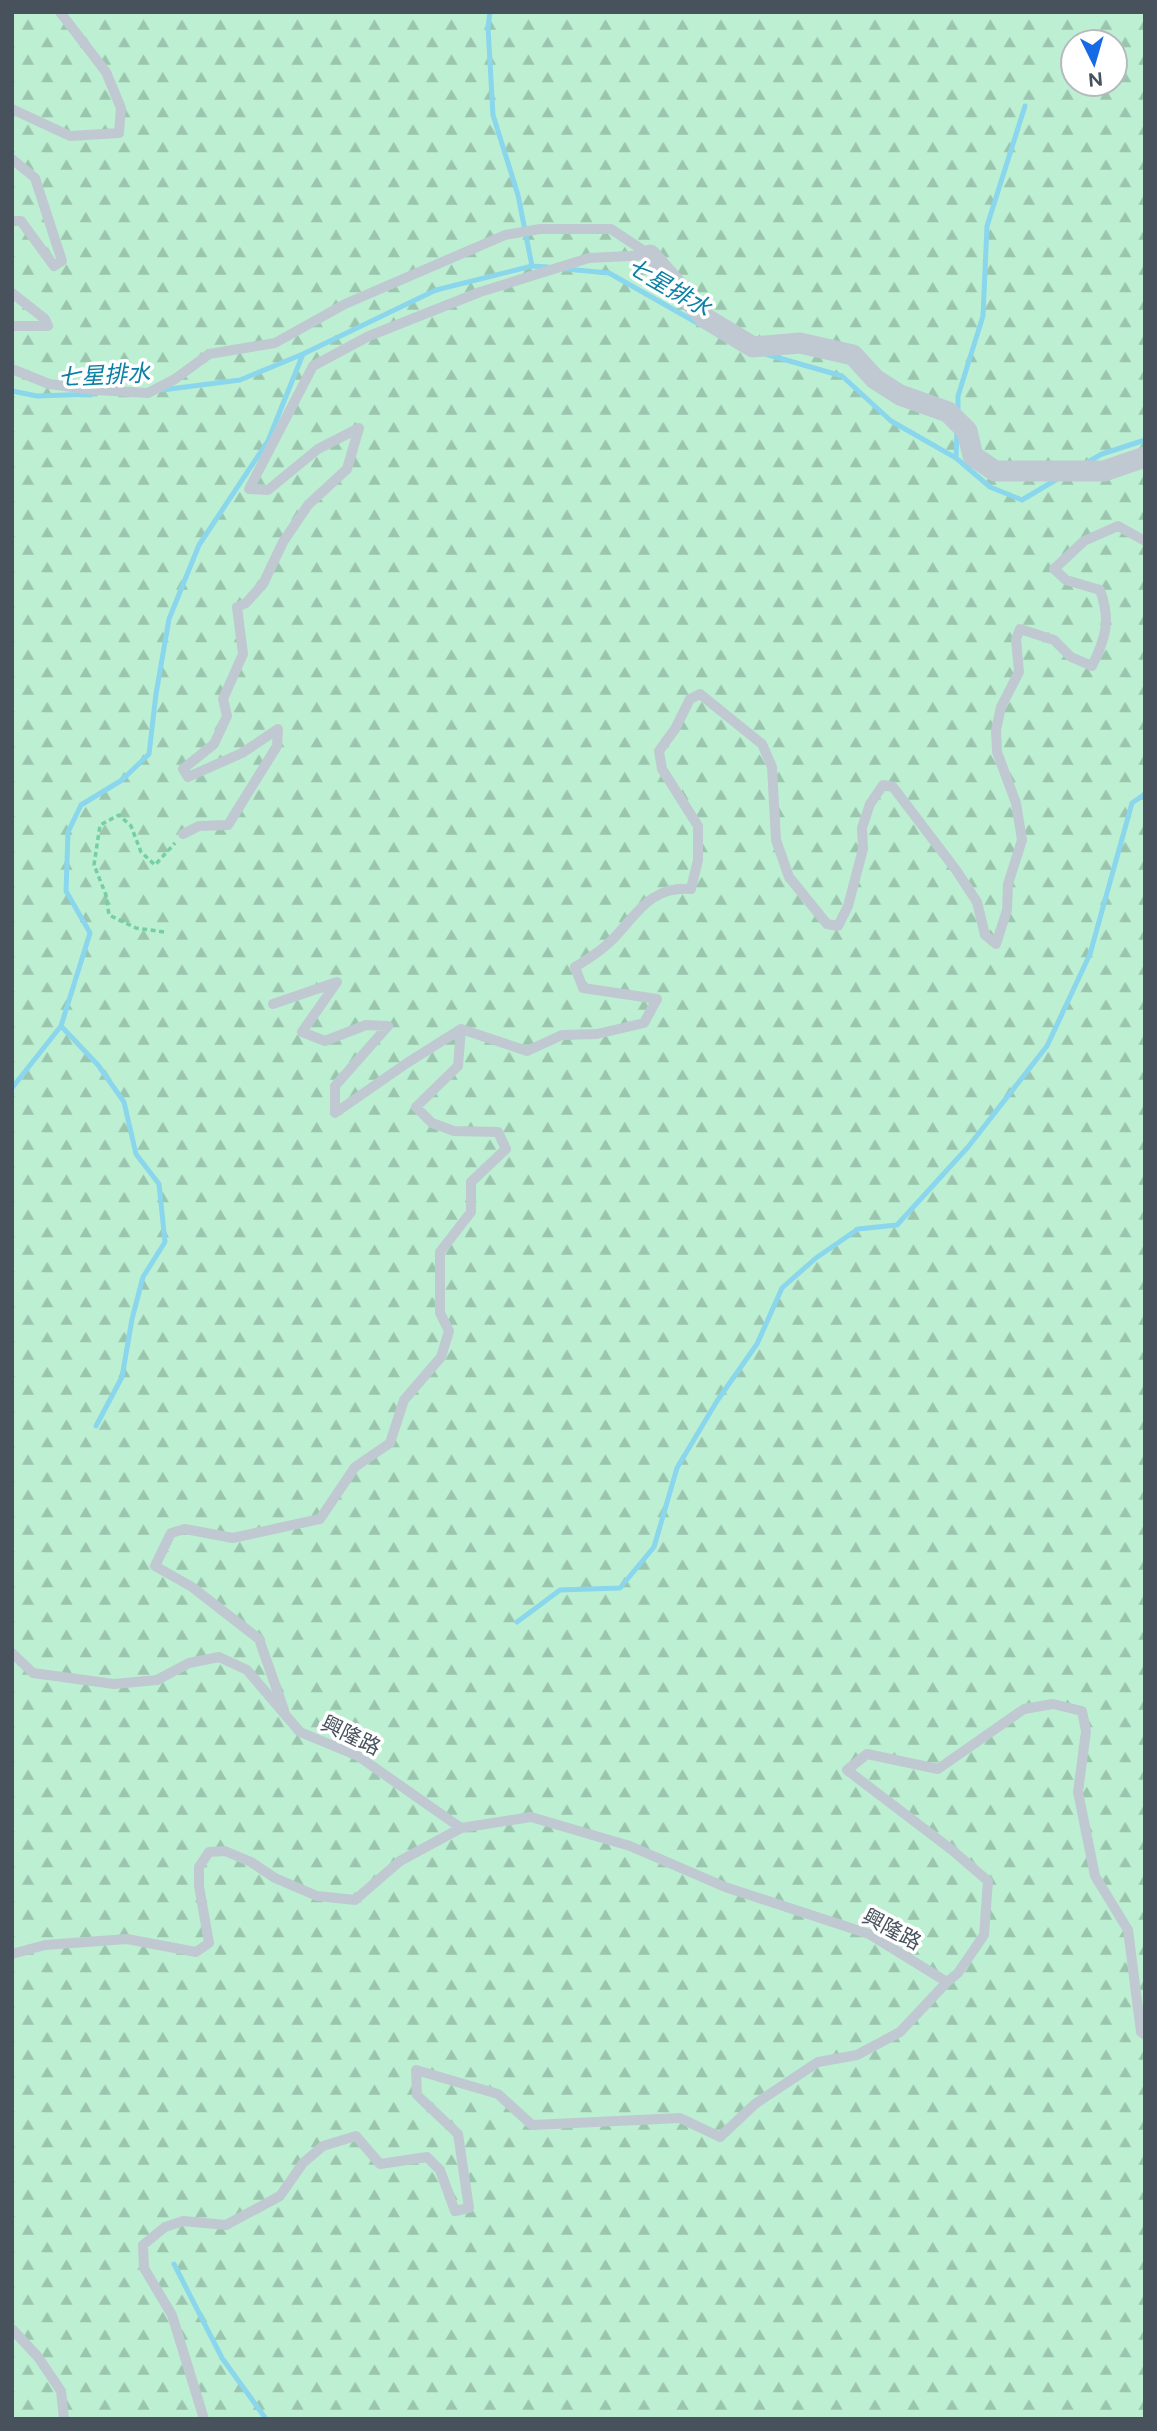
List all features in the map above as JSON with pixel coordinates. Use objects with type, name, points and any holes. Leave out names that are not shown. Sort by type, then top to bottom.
[{"type":"street","points":[[650,255],[705,318],[753,347],[800,344],[853,355],[875,379],[900,395],[948,412],[967,431],[973,456],[995,471],[1104,471],[1145,457]]},
{"type":"lane","points":[[12,108],[69,136],[119,133],[121,108],[106,72],[60,12]]},
{"type":"lane","points":[[12,159],[35,178],[62,261],[54,266],[20,221],[12,221]]},
{"type":"lane","points":[[12,369],[49,384],[148,393],[175,379],[209,354],[275,343],[345,304],[505,234],[540,229],[611,229],[650,255]]},
{"type":"lane","points":[[183,834],[200,826],[228,825],[277,746],[278,729],[242,753],[188,777],[183,769],[214,744],[227,716],[223,699],[243,654],[237,607],[246,603],[263,584],[283,542],[307,505],[347,469],[359,428],[318,449],[268,490],[249,489],[313,366],[369,336],[480,292],[589,258],[650,255]]},
{"type":"lane","points":[[12,293],[44,318],[48,327],[12,326]]},
{"type":"lane","points":[[461,1029],[527,1051],[562,1035],[597,1034],[645,1023],[657,999],[583,988],[575,967],[597,954],[651,898],[674,888],[691,889],[698,860],[698,827],[662,769],[659,751],[675,729],[690,699],[700,694],[762,744],[772,767],[776,840],[789,877],[827,924],[838,926],[848,906],[863,849],[862,828],[870,804],[883,785],[893,787],[956,870],[977,902],[985,936],[996,944],[1007,910],[1008,884],[1021,840],[1016,803],[997,752],[996,730],[1001,707],[1019,672],[1016,639],[1020,629],[1054,640],[1071,657],[1092,666],[1105,642],[1107,608],[1100,590],[1066,580],[1054,569],[1084,541],[1118,526],[1145,541]]},
{"type":"lane","points":[[273,1004],[337,982],[302,1032],[325,1041],[366,1025],[388,1026],[335,1086],[335,1113],[461,1029]]},
{"type":"lane","points":[[286,1716],[259,1639],[192,1587],[155,1566],[171,1533],[185,1529],[233,1538],[320,1519],[355,1467],[390,1443],[404,1400],[441,1357],[449,1331],[440,1313],[440,1252],[471,1212],[471,1182],[506,1149],[498,1132],[454,1131],[432,1123],[416,1107],[458,1066],[461,1029]]},
{"type":"lane","name":"興隆路","points":[[12,1653],[33,1673],[114,1684],[158,1680],[189,1663],[219,1657],[247,1670],[300,1732],[358,1756],[461,1828],[531,1817],[630,1846],[725,1887],[869,1934],[947,1982]]},
{"type":"lane","points":[[204,2419],[172,2315],[144,2268],[144,2245],[165,2227],[183,2221],[226,2225],[280,2196],[303,2163],[323,2146],[355,2136],[380,2164],[427,2157],[440,2170],[455,2211],[469,2208],[458,2134],[417,2095],[416,2070],[498,2094],[532,2125],[680,2118],[720,2137],[755,2104],[818,2062],[857,2055],[900,2032],[958,1973],[984,1935],[988,1881],[848,1770],[867,1754],[938,1769],[1024,1709],[1053,1704],[1082,1711],[1086,1731],[1078,1792],[1095,1876],[1128,1930],[1141,2032],[1145,2035]]},
{"type":"lane","points":[[12,1954],[45,1945],[127,1939],[196,1952],[209,1943],[198,1886],[199,1867],[209,1852],[225,1851],[251,1862],[275,1878],[317,1896],[355,1900],[400,1861],[461,1828]]},
{"type":"lane","points":[[12,2329],[38,2357],[61,2390],[64,2419]]},
{"type":"path","points":[[164,932],[136,928],[109,915],[106,895],[94,865],[100,825],[118,815],[131,826],[141,852],[155,865],[183,834]]},
{"type":"green space","points":[[12,12],[1145,12],[1145,2419],[12,2419]]},
{"type":"waterway","points":[[490,12],[488,27],[493,115],[518,195],[532,266]]},
{"type":"waterway","points":[[958,412],[958,396],[983,316],[987,226],[1025,106]]},
{"type":"waterway","name":"七星排水","points":[[162,390],[240,380],[303,354],[436,290],[532,266],[548,267]]},
{"type":"waterway","name":"七星排水","points":[[565,269],[609,273],[699,324]]},
{"type":"waterway","points":[[12,1088],[61,1026],[90,933],[66,891],[68,832],[81,805],[122,780],[149,754],[169,619],[199,545],[268,441],[303,354]]},
{"type":"waterway","name":"七星排水","points":[[765,354],[842,376],[891,421],[956,458],[990,487],[1022,500],[1059,478]]},
{"type":"waterway","name":"七星排水","points":[[12,391],[37,396],[96,394]]},
{"type":"waterway","points":[[956,458],[957,429]]},
{"type":"waterway","name":"七星排水","points":[[1086,463],[1102,454],[1145,440]]},
{"type":"waterway","points":[[517,1622],[560,1590],[620,1588],[654,1547],[677,1468],[717,1401],[757,1344],[782,1288],[816,1258],[858,1229],[897,1225],[968,1147],[1047,1046],[1090,954],[1132,803],[1145,794]]},
{"type":"waterway","points":[[61,1026],[98,1065],[124,1102],[136,1154],[159,1184],[165,1242],[143,1277],[132,1319],[122,1377],[96,1426]]},
{"type":"waterway","points":[[174,2264],[222,2358],[266,2419]]}]
